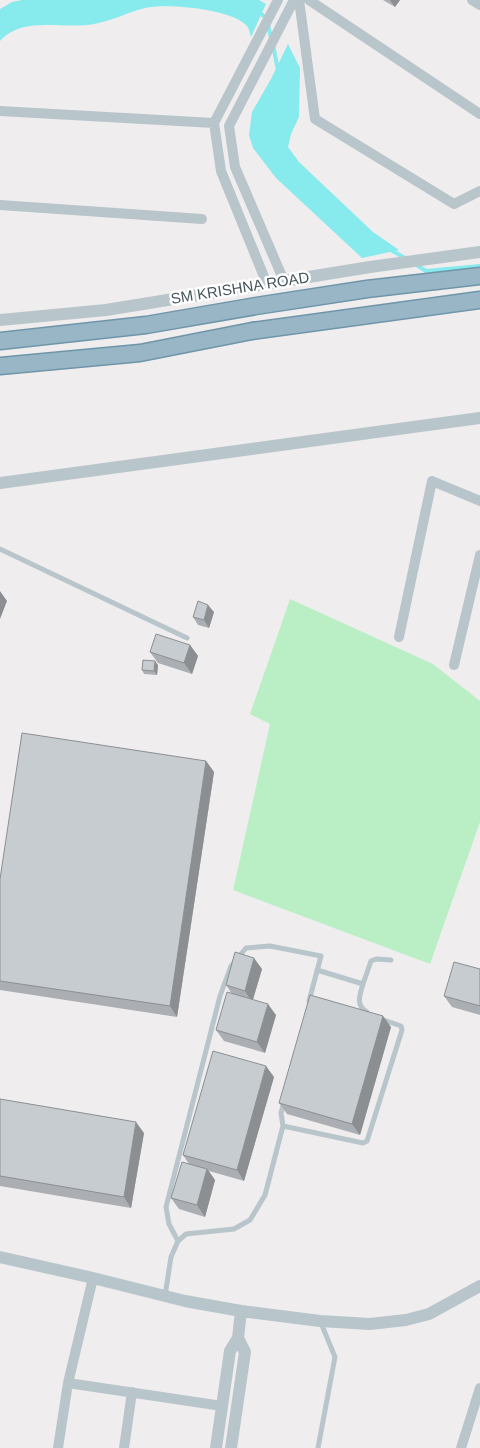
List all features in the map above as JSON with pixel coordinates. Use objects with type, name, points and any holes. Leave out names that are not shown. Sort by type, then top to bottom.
[{"type":"highway","name":"SM KRISHNA ROAD","points":[[0,340],[146,325],[368,289],[480,276]]},
{"type":"highway","points":[[0,366],[140,353],[252,330],[480,300]]},
{"type":"street","points":[[267,284],[221,171],[214,123],[278,0]]},
{"type":"street","points":[[284,281],[235,167],[229,126],[294,0]]},
{"type":"street","points":[[299,0],[315,119],[454,204],[480,191]]},
{"type":"street","points":[[309,0],[480,114]]},
{"type":"street","points":[[472,0],[480,5]]},
{"type":"street","points":[[0,111],[214,123]]},
{"type":"street","points":[[0,205],[202,219]]},
{"type":"street","name":"SM KRISHNA ROAD","points":[[0,320],[106,310],[403,262],[480,252]]},
{"type":"street","points":[[0,483],[480,418]]},
{"type":"street","points":[[399,637],[432,481],[480,501]]},
{"type":"street","points":[[454,665],[480,555]]},
{"type":"street","points":[[0,1257],[165,1296],[241,1311],[320,1322],[370,1324],[406,1320],[429,1314],[480,1286]]},
{"type":"street","points":[[58,1448],[68,1382],[93,1278]]},
{"type":"street","points":[[216,1448],[230,1351],[238,1338],[241,1311]]},
{"type":"street","points":[[231,1448],[245,1352],[238,1338]]},
{"type":"street","points":[[68,1382],[222,1406]]},
{"type":"street","points":[[462,1448],[480,1388]]},
{"type":"street","points":[[124,1448],[132,1392]]},
{"type":"lane","points":[[0,549],[187,638]]},
{"type":"lane","points":[[178,1241],[169,1224],[166,1207],[218,1005],[231,966],[246,948],[270,946],[321,956],[308,1008]]},
{"type":"lane","points":[[371,1015],[362,1009],[358,1002],[371,961],[376,959],[391,960]]},
{"type":"lane","points":[[317,970],[363,984]]},
{"type":"lane","points":[[283,1126],[363,1143],[367,1141],[402,1030],[401,1026],[378,1018]]},
{"type":"lane","points":[[165,1296],[172,1257],[178,1241],[186,1234],[234,1229],[250,1220],[265,1195],[283,1126],[281,1113],[286,1094]]},
{"type":"lane","points":[[318,1448],[335,1357],[320,1322]]},
{"type":"green space","points":[[290,599],[433,664],[480,701],[480,822],[430,964],[233,890],[270,724],[250,714]]},
{"type":"water","points":[[22,0],[259,0],[266,4],[251,37],[245,24],[225,14],[197,8],[168,6],[145,8],[94,24],[44,25],[20,28],[9,33],[0,41],[0,9],[12,2]]},
{"type":"water","points":[[288,44],[300,68],[299,117],[291,134],[288,147],[299,162],[373,232],[399,250],[362,258],[276,178],[253,148],[249,135],[252,112]]},
{"type":"building","points":[[198,601],[208,605],[204,620],[193,617]]},
{"type":"building","points":[[156,634],[190,645],[184,663],[150,652]]},
{"type":"building","points":[[143,660],[155,661],[154,671],[142,670]]},
{"type":"building","points":[[22,733],[206,761],[170,1006],[0,981],[0,879]]},
{"type":"building","points":[[235,952],[254,958],[245,991],[226,985]]},
{"type":"building","points":[[454,962],[480,969],[480,1006],[444,996]]},
{"type":"building","points":[[227,992],[268,1004],[257,1042],[216,1030]]},
{"type":"building","points":[[310,995],[383,1016],[352,1124],[279,1103]]},
{"type":"building","points":[[213,1051],[266,1066],[237,1170],[183,1155]]},
{"type":"building","points":[[0,1099],[136,1122],[124,1197],[0,1176]]},
{"type":"building","points":[[182,1162],[207,1169],[197,1205],[171,1198]]},
{"type":"waterway","points":[[259,12],[267,19],[271,38]]},
{"type":"waterway","points":[[273,45],[278,70]]},
{"type":"waterway","points":[[389,249],[405,258]]},
{"type":"waterway","points":[[415,264],[426,271],[480,266]]}]
